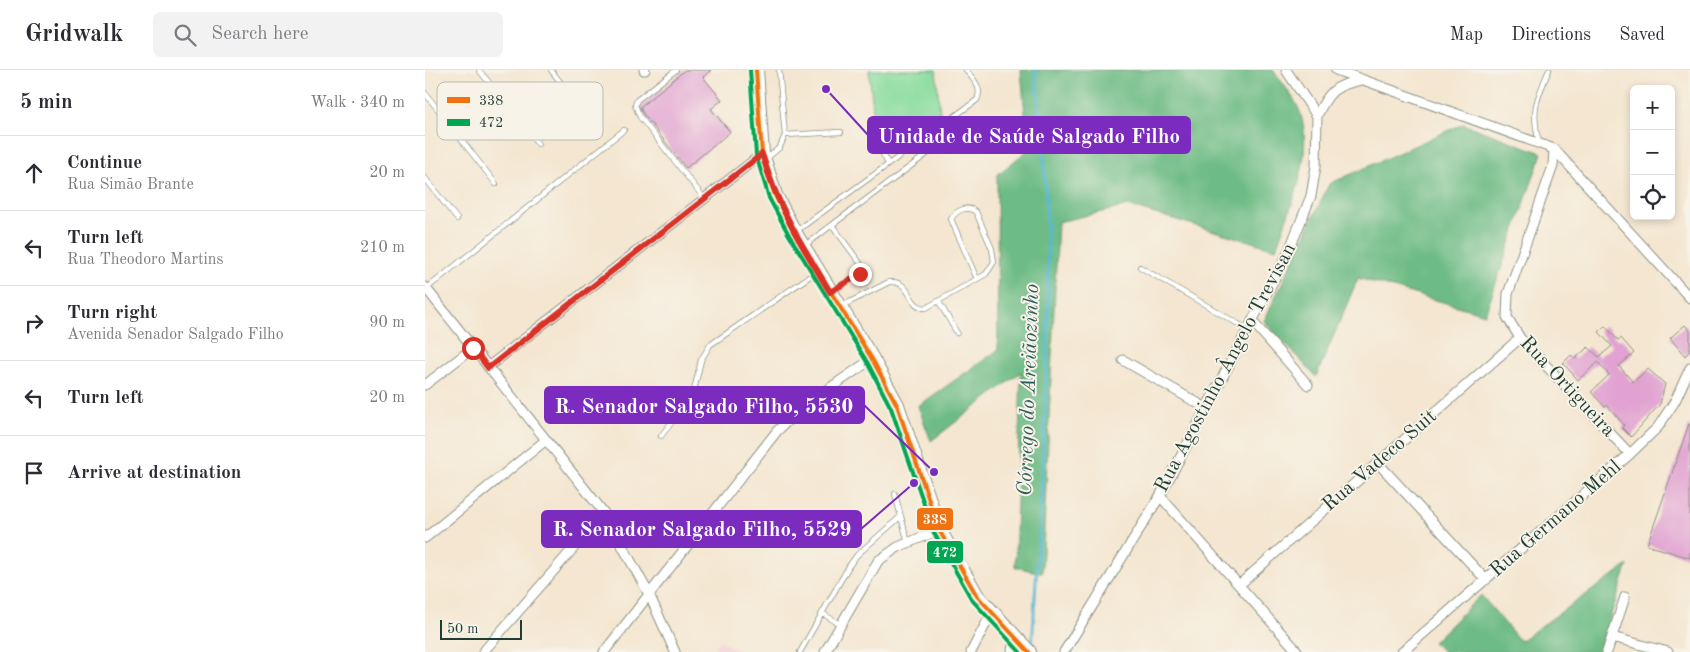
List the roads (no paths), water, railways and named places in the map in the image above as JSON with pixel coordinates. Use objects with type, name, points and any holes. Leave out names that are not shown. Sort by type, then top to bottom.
[{"type":"main road","points":[[756,70],[763,157],[775,196],[794,232],[872,359],[897,405],[939,530],[977,596],[1028,651]]},
{"type":"street","points":[[1286,70],[1317,116]]},
{"type":"street","points":[[1336,70],[1554,149],[1690,298]]},
{"type":"street","points":[[1317,116],[1325,96],[1342,83],[1363,80]]},
{"type":"street","name":"Rua Agostinho Ângelo Trevisan","points":[[1064,652],[1160,496],[1288,253],[1311,196],[1317,158],[1317,116]]},
{"type":"street","name":"Rua Ortigueira","points":[[1554,149],[1553,166],[1508,294],[1507,317],[1520,338],[1630,454]]},
{"type":"street","points":[[488,368],[704,199],[763,157]]},
{"type":"street","points":[[426,288],[604,513],[649,594],[675,652]]},
{"type":"street","points":[[1250,325],[1308,385]]},
{"type":"street","name":"Rua Vadeco Suit","points":[[1239,585],[1520,338]]},
{"type":"street","points":[[425,385],[473,348]]},
{"type":"street","points":[[603,652],[777,431],[801,408],[872,359]]},
{"type":"street","points":[[1123,360],[1206,408]]},
{"type":"street","name":"Rua Germano Mehl","points":[[1402,652],[1630,454],[1658,427],[1675,401],[1690,368]]},
{"type":"street","points":[[425,538],[546,440]]},
{"type":"street","points":[[1378,462],[1486,580]]},
{"type":"street","points":[[1160,496],[1299,652]]},
{"type":"street","points":[[483,652],[604,513]]},
{"type":"street","points":[[825,652],[878,561],[908,543],[939,530]]},
{"type":"street","points":[[1607,652],[1625,597]]},
{"type":"street","points":[[971,652],[992,612]]},
{"type":"street","points":[[1012,652],[1014,635]]},
{"type":"street","points":[[1612,637],[1668,652]]},
{"type":"lane","points":[[479,70],[489,82]]},
{"type":"lane","points":[[551,70],[560,82]]},
{"type":"lane","points":[[676,70],[637,100],[635,105],[640,117],[704,199]]},
{"type":"lane","points":[[763,157],[780,147],[785,135],[779,70]]},
{"type":"lane","points":[[794,232],[977,100],[980,93],[979,87],[966,70]]},
{"type":"lane","points":[[1539,143],[1534,122],[1535,104],[1549,70]]},
{"type":"lane","points":[[425,93],[437,108]]},
{"type":"lane","points":[[803,246],[967,124]]},
{"type":"lane","points":[[426,288],[623,130]]},
{"type":"lane","points":[[785,135],[841,132]]},
{"type":"lane","points":[[887,164],[881,150],[882,137],[888,134],[929,134]]},
{"type":"lane","points":[[462,140],[496,184]]},
{"type":"lane","points":[[535,140],[538,144]]},
{"type":"lane","points":[[425,178],[457,219]]},
{"type":"lane","points":[[840,307],[889,282],[897,281],[903,285],[916,304],[921,308],[926,308],[939,302],[977,279],[991,270],[994,262],[992,250],[976,212],[971,208],[965,208],[953,215],[951,219],[977,279]]},
{"type":"lane","points":[[830,292],[860,274],[861,269],[860,263],[831,225]]},
{"type":"lane","points":[[1140,267],[1250,325]]},
{"type":"lane","points":[[661,436],[693,395],[701,360],[710,345],[818,271]]},
{"type":"lane","points":[[939,302],[957,333]]},
{"type":"lane","points":[[895,494],[908,543]]},
{"type":"lane","points":[[800,652],[821,613],[857,555],[900,517]]},
{"type":"lane","points":[[821,613],[841,625]]},
{"type":"waterway","name":"Córrego do Areiãozinho","points":[[1032,648],[1041,504],[1048,287],[1047,214],[1043,142],[1035,70]]},
{"type":"place","name":"Unidade de Saúde Salgado Filho","points":[[826,89]]},
{"type":"place","name":"R. Senador Salgado Filho, 5530","points":[[934,472]]},
{"type":"place","name":"R. Senador Salgado Filho, 5529","points":[[914,483]]}]
